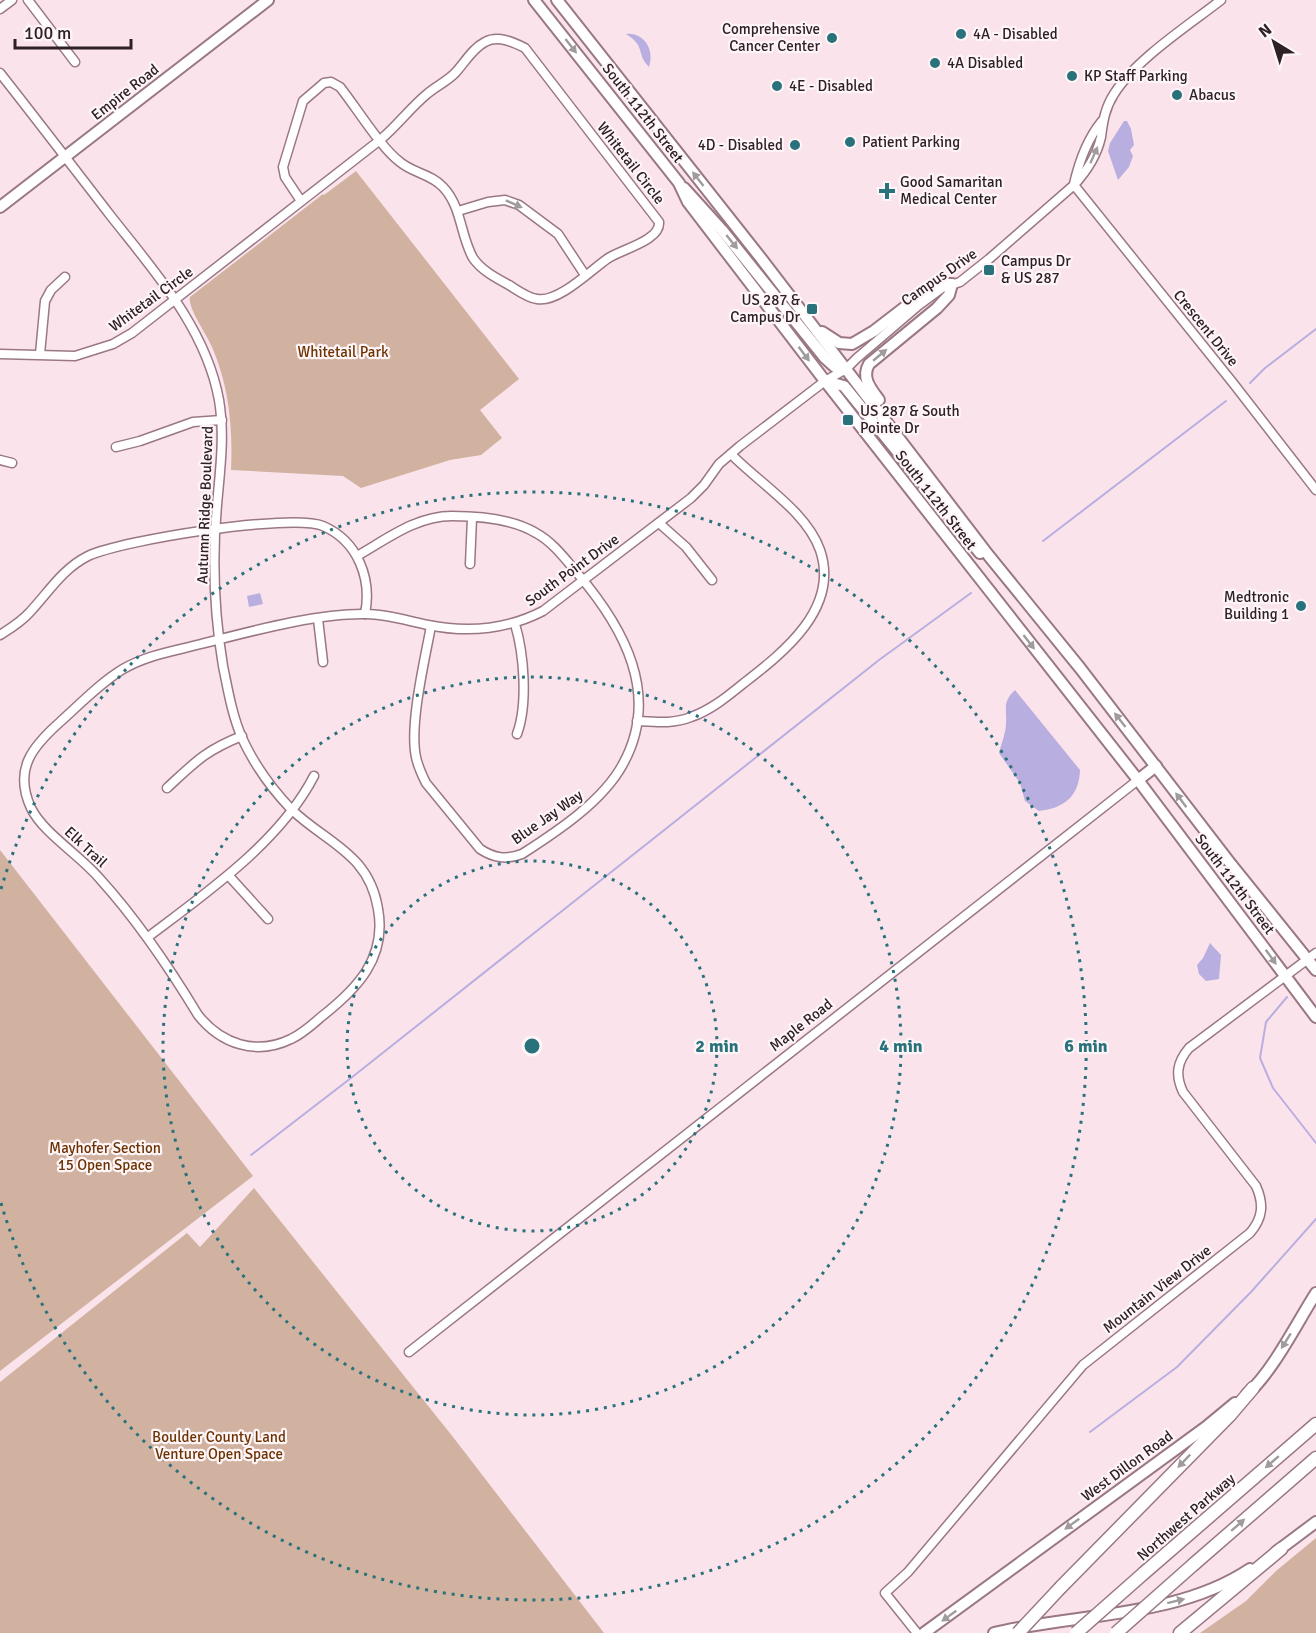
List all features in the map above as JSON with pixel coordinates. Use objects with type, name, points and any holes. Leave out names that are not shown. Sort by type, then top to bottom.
[{"type":"highway","points":[[1018,1633],[1230,1415],[1253,1388]]},
{"type":"highway","name":"Northwest Parkway","points":[[1076,1633],[1316,1424]]},
{"type":"highway","points":[[1116,1633],[1316,1458]]},
{"type":"highway","points":[[1180,1633],[1281,1549]]},
{"type":"main road","name":"Empire Road","points":[[0,207],[268,0]]},
{"type":"main road","name":"South 112th Street","points":[[534,0],[679,183],[688,202],[825,381],[1138,780],[1316,1017]]},
{"type":"main road","name":"South 112th Street","points":[[557,0],[812,324],[989,556],[1046,624],[1230,863],[1312,957],[1316,970]]},
{"type":"main road","points":[[679,183],[722,230],[825,357],[835,367],[846,369]]},
{"type":"main road","points":[[812,324],[836,342],[852,344],[874,332],[935,284],[952,284],[949,295],[937,308],[869,364],[866,377],[867,384],[988,547],[989,556],[981,554],[971,544],[844,386],[825,381]]},
{"type":"main road","name":"Maple Road","points":[[1138,780],[1156,766]]},
{"type":"main road","name":"West Dillon Road","points":[[924,1633],[1206,1427],[1253,1388],[1316,1293]]},
{"type":"main road","points":[[994,1633],[1156,1606],[1194,1596],[1242,1575],[1316,1522]]},
{"type":"street","points":[[0,9],[12,0]]},
{"type":"street","points":[[28,0],[75,62]]},
{"type":"street","points":[[1074,184],[1093,132],[1102,121],[1113,95],[1132,72],[1221,0]]},
{"type":"street","name":"Whitetail Circle","points":[[0,354],[75,356],[113,344],[132,333],[380,140],[427,94],[451,77],[475,50],[485,42],[494,39],[508,40],[525,48],[659,222],[658,230],[631,249],[616,253],[555,297],[536,299],[495,278],[475,260],[452,198],[434,179],[398,161],[380,140]]},
{"type":"street","name":"Autumn Ridge Boulevard","points":[[0,73],[174,300],[191,325],[207,358],[217,388],[222,420],[222,454],[215,530],[215,609],[231,703],[242,736],[262,772],[292,809],[340,845],[356,861],[372,887],[379,912],[379,931],[374,956],[368,969],[352,991],[327,1012]]},
{"type":"street","points":[[301,201],[285,177],[284,163],[303,101],[317,87],[331,82],[338,85],[380,140]]},
{"type":"street","name":"Campus Drive","points":[[846,369],[919,305],[942,288],[960,282],[989,259],[1074,184]]},
{"type":"street","name":"Crescent Drive","points":[[1074,184],[1316,490]]},
{"type":"street","points":[[458,211],[505,200],[519,205],[558,234],[585,275]]},
{"type":"street","points":[[40,354],[45,302],[51,290],[65,277]]},
{"type":"street","name":"South Point Drive","points":[[219,640],[318,619],[366,614],[398,618],[431,626],[478,630],[515,624],[543,611],[584,581],[691,498],[719,464],[731,454],[825,381],[846,369]]},
{"type":"street","points":[[116,447],[193,422],[222,420]]},
{"type":"street","points":[[637,722],[668,722],[688,718],[702,713],[721,701],[791,644],[808,621],[820,597],[823,563],[811,532],[799,516],[731,454]]},
{"type":"street","points":[[0,460],[12,463]]},
{"type":"street","name":"Blue Jay Way","points":[[357,556],[410,525],[441,518],[472,518],[509,522],[537,533],[562,555],[609,613],[627,646],[640,711],[633,740],[624,762],[612,782],[600,795],[522,854],[512,858],[490,855],[480,849],[426,783],[416,756],[414,739],[418,703],[431,626]]},
{"type":"street","points":[[470,564],[472,518]]},
{"type":"street","points":[[0,635],[30,612],[64,573],[91,555],[160,537],[282,523],[310,523],[322,526],[334,532],[350,547],[364,570],[367,590],[366,614]]},
{"type":"street","points":[[658,523],[686,547],[712,580]]},
{"type":"street","points":[[318,619],[323,662]]},
{"type":"street","points":[[515,624],[522,667],[520,725],[517,734]]},
{"type":"street","name":"Elk Trail","points":[[219,640],[146,658],[123,669],[102,684],[40,740],[26,766],[26,792],[39,820],[99,877],[148,937],[202,1020],[220,1037],[250,1047],[278,1044],[299,1035],[327,1012]]},
{"type":"street","points":[[167,788],[204,753],[242,736]]},
{"type":"street","points":[[148,937],[229,876],[304,795],[314,776]]},
{"type":"street","name":"Maple Road","points":[[409,1352],[1138,780]]},
{"type":"street","points":[[229,876],[268,919]]},
{"type":"street","name":"Mountain View Drive","points":[[917,1633],[885,1593],[908,1572],[1075,1373],[1256,1226],[1262,1211],[1256,1186],[1183,1092],[1178,1070],[1183,1055],[1189,1048],[1312,957]]},
{"type":"green space","name":"Whitetail Park","points":[[356,171],[519,379],[480,410],[502,438],[481,455],[450,460],[361,488],[343,476],[231,470],[229,407],[226,392],[218,362],[191,307],[190,297]]},
{"type":"green space","name":"Mayhofer Section 15 Open Space","points":[[0,850],[253,1176],[0,1371]]},
{"type":"green space","name":"Boulder County Land Venture Open Space","points":[[254,1188],[453,1437],[604,1633],[0,1633],[0,1382],[187,1233],[200,1247]]},
{"type":"green space","points":[[1316,1538],[1316,1633],[1200,1633],[1246,1601],[1276,1571]]},
{"type":"shaded area","points":[[626,34],[638,36],[646,43],[650,54],[649,67],[639,46]]},
{"type":"shaded area","points":[[1124,121],[1127,121],[1131,129],[1134,145],[1130,150],[1133,156],[1129,167],[1118,180],[1108,151],[1110,143]]},
{"type":"shaded area","points":[[260,593],[263,604],[249,607],[247,596]]},
{"type":"shaded area","points":[[1015,690],[1080,770],[1077,787],[1073,794],[1063,804],[1056,807],[1039,811],[1025,801],[1020,783],[999,753],[1006,727],[1007,702]]},
{"type":"shaded area","points":[[1210,943],[1221,955],[1219,979],[1206,981],[1199,974],[1197,965]]},
{"type":"waterway","points":[[1250,383],[1265,368],[1316,329]]},
{"type":"waterway","points":[[1043,541],[1226,401]]},
{"type":"waterway","points":[[251,1155],[879,660],[971,593]]},
{"type":"waterway","points":[[1287,997],[1266,1022],[1260,1058],[1273,1088],[1316,1143]]},
{"type":"waterway","points":[[1090,1432],[1177,1367],[1251,1292],[1316,1219]]},
{"type":"place","name":"4A - Disabled","points":[[961,34]]},
{"type":"place","name":"Comprehensive Cancer Center","points":[[832,38]]},
{"type":"place","name":"4A Disabled","points":[[935,63]]},
{"type":"place","name":"KP Staff Parking","points":[[1072,76]]},
{"type":"place","name":"4E - Disabled","points":[[777,86]]},
{"type":"place","name":"Abacus","points":[[1177,95]]},
{"type":"place","name":"Patient Parking","points":[[850,142]]},
{"type":"place","name":"4D - Disabled","points":[[795,145]]},
{"type":"place","name":"Good Samaritan Medical Center","points":[[887,191]]},
{"type":"place","name":"Campus Dr & US 287","points":[[989,270]]},
{"type":"place","name":"US 287 & Campus Dr","points":[[812,309]]},
{"type":"place","name":"US 287 & South Pointe Dr","points":[[848,420]]},
{"type":"place","name":"Medtronic Building 1","points":[[1301,606]]}]
